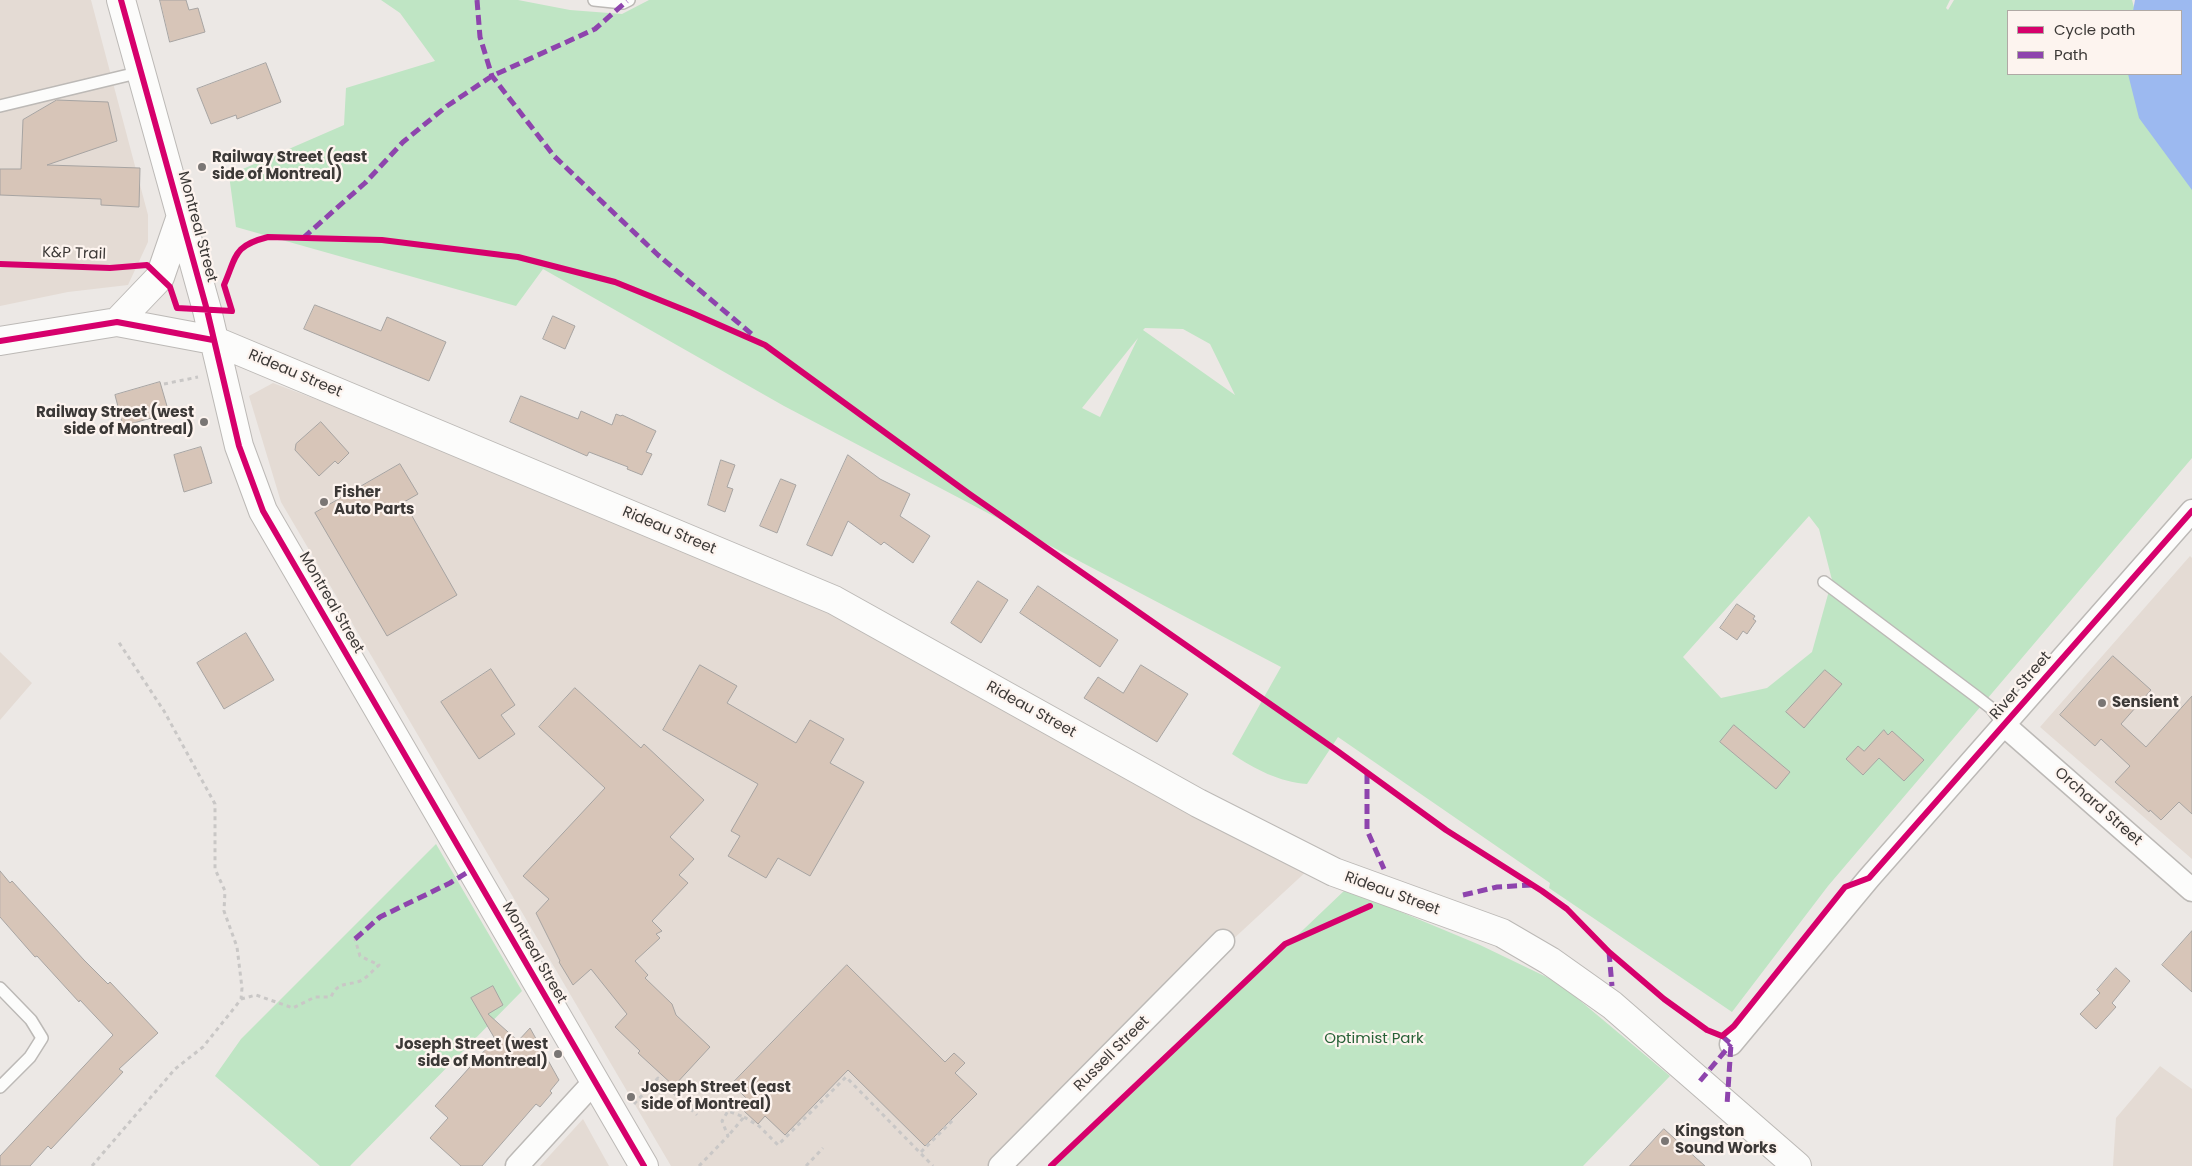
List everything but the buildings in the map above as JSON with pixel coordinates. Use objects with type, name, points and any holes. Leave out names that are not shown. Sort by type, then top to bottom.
[{"type":"street","name":"Montreal Street","points":[[121,0],[181,216],[239,446],[263,511],[644,1166]]},
{"type":"street","points":[[117,322],[160,277],[181,216]]},
{"type":"street","name":"Rideau Street","points":[[0,341],[117,322],[213,340],[834,600],[1198,803],[1334,872],[1502,933],[1550,962],[1612,1005],[1797,1166]]},
{"type":"street","name":"River Street","points":[[1731,1044],[1869,878],[2192,511]]},
{"type":"street","name":"Orchard Street","points":[[2004,725],[2192,890]]},
{"type":"street","name":"Russell Street","points":[[1000,1166],[1224,941]]},
{"type":"street","points":[[517,1166],[594,1082]]},
{"type":"lane","points":[[594,0],[623,2],[629,0]]},
{"type":"lane","points":[[0,106],[141,72]]},
{"type":"lane","points":[[1824,582],[1977,696],[1991,708],[2004,725]]},
{"type":"lane","points":[[0,988],[31,1020],[42,1038],[30,1057],[0,1087]]},
{"type":"path","points":[[164,384],[198,377]]},
{"type":"path","points":[[92,1166],[175,1069],[203,1047],[241,999],[242,988],[237,947],[226,920],[225,891],[215,869],[214,804],[164,712],[118,641]]},
{"type":"path","points":[[241,999],[256,995],[293,1008],[321,995],[331,997],[334,990],[343,983],[361,980],[379,964],[360,956],[355,939]]},
{"type":"path","points":[[728,1136],[722,1121],[728,1111],[744,1117],[759,1126],[778,1145],[846,1077],[933,1166]]},
{"type":"path","points":[[618,1122],[658,1078],[697,1115]]},
{"type":"path","points":[[699,1166],[744,1117]]},
{"type":"path","points":[[921,1152],[954,1119]]},
{"type":"path","points":[[806,1166],[823,1148]]},
{"type":"shaded area","points":[[0,0],[91,0],[148,215],[148,242],[128,285],[68,292],[0,306]]},
{"type":"shaded area","points":[[273,383],[621,515],[870,630],[1310,868],[988,1166],[671,1166],[281,502],[249,396]]},
{"type":"shaded area","points":[[2190,556],[2192,558],[2192,859],[2040,727]]},
{"type":"shaded area","points":[[0,652],[32,683],[0,720]]},
{"type":"shaded area","points":[[2160,1066],[2192,1089],[2192,1166],[2113,1166],[2116,1118]]},
{"type":"shaded area","points":[[583,1119],[609,1166],[540,1166]]},
{"type":"green space","points":[[381,0],[518,0],[570,10],[622,14],[649,0],[1950,0],[1946,8],[1948,10],[1954,0],[2132,0],[2135,10],[2007,10],[2007,75],[2147,75],[2192,175],[2192,458],[1828,886],[1732,1012],[1549,888],[1550,883],[1338,737],[1307,784],[1277,778],[1249,765],[1232,754],[1281,667],[784,406],[543,269],[516,306],[236,227],[229,175],[344,125],[346,88],[435,61],[400,13]],"holes":[[[1145,328],[1183,329],[1210,344],[1235,395],[1143,330]],[[1138,338],[1100,417],[1082,408]],[[1809,516],[1819,529],[1832,580],[1812,652],[1767,688],[1721,698],[1683,657]]]},
{"type":"green space","points":[[436,844],[522,991],[350,1166],[320,1166],[215,1076],[241,1039]]},
{"type":"green space","name":"Optimist Park","points":[[1346,889],[1480,945],[1559,983],[1670,1076],[1583,1166],[1055,1166]]},
{"type":"water","points":[[2135,0],[2192,0],[2192,190],[2139,118],[2128,75],[2182,75],[2182,10],[2133,10]]},
{"type":"marked path","points":[[477,0],[480,37],[492,76],[554,156],[658,255],[754,336]]},
{"type":"marked path","points":[[303,238],[365,183],[403,142],[447,106],[492,76],[595,29],[627,1]]},
{"type":"marked path","points":[[1367,774],[1367,830],[1384,869]]},
{"type":"marked path","points":[[355,939],[380,917],[450,883],[471,870]]},
{"type":"marked path","points":[[1463,895],[1497,887],[1532,885]]},
{"type":"marked path","points":[[1609,952],[1612,986]]},
{"type":"marked path","points":[[1722,1036],[1731,1044],[1727,1105]]},
{"type":"marked path","points":[[1700,1081],[1731,1044]]},
{"type":"cycle path","points":[[121,0],[207,310],[239,446],[263,511],[644,1166]]},
{"type":"cycle path","name":"K&P Trail","points":[[0,264],[110,268],[147,265],[170,287],[177,308],[232,311],[224,285],[234,259],[242,248],[248,244],[268,237],[382,240],[518,257],[615,282],[765,345],[968,493],[1336,750],[1446,830],[1567,909],[1609,952],[1664,999],[1707,1030],[1722,1036],[1734,1026],[1845,887],[1869,878],[2192,511]]},
{"type":"cycle path","points":[[0,341],[117,322],[213,340]]},
{"type":"cycle path","points":[[1051,1166],[1285,944],[1370,906]]},
{"type":"place","name":"Railway Street (east side of Montreal)","points":[[202,167]]},
{"type":"place","name":"Railway Street (west side of Montreal)","points":[[204,422]]},
{"type":"place","name":"Fisher Auto Parts","points":[[324,502]]},
{"type":"place","name":"Sensient","points":[[2102,703]]},
{"type":"place","name":"Joseph Street (west side of Montreal)","points":[[558,1054]]},
{"type":"place","name":"Joseph Street (east side of Montreal)","points":[[631,1097]]},
{"type":"place","name":"Kingston Sound Works","points":[[1665,1141]]}]
